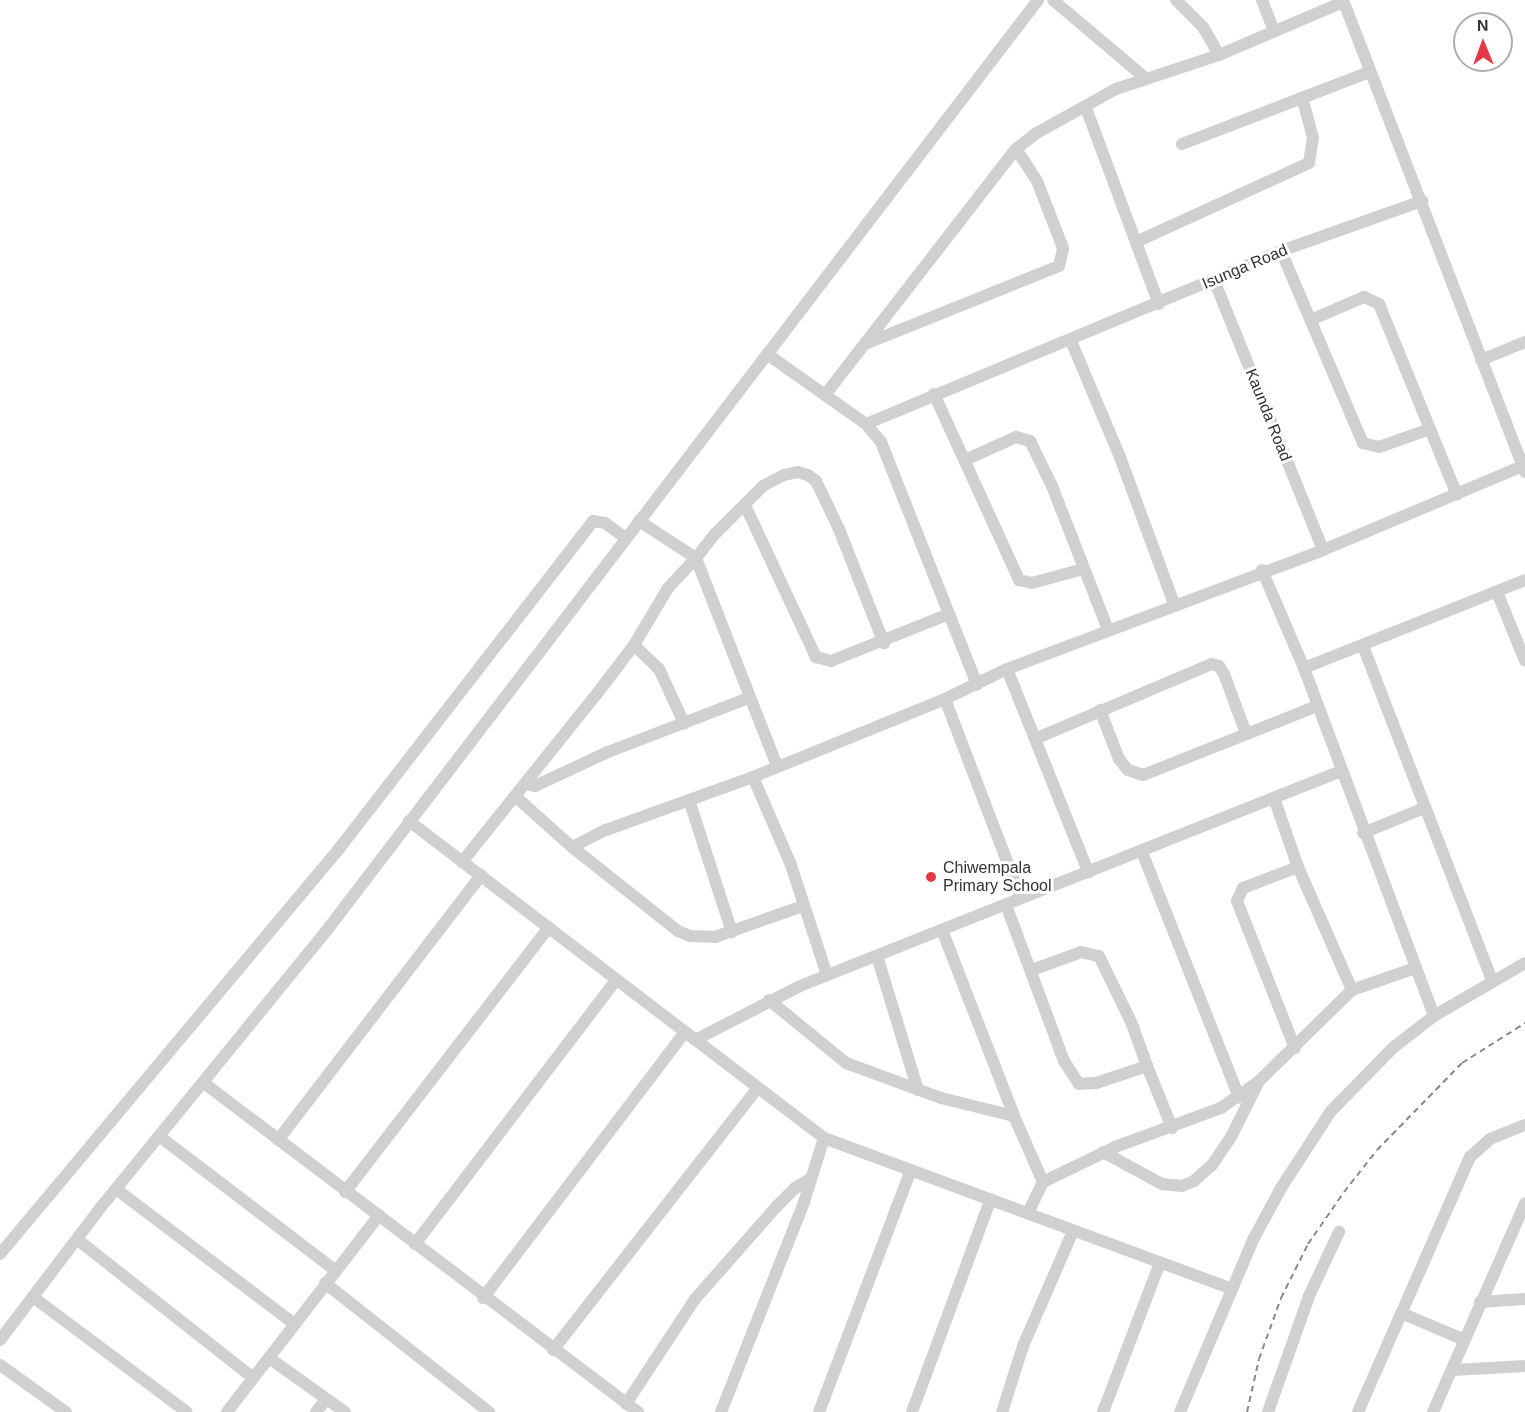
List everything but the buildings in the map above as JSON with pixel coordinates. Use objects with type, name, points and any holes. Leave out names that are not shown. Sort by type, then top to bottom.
[{"type":"street","points":[[0,1340],[116,1189],[204,1083],[409,821],[1038,0]]},
{"type":"street","points":[[1053,0],[1144,77]]},
{"type":"street","points":[[1176,0],[1203,27],[1219,55]]},
{"type":"street","points":[[1262,0],[1274,31]]},
{"type":"street","points":[[572,847],[606,830],[753,777],[945,699],[1007,669],[1262,570],[1323,550],[1524,468],[1343,1],[1219,55],[1144,77],[1052,123],[1016,149],[825,395]]},
{"type":"street","points":[[1182,144],[1370,72]]},
{"type":"street","points":[[1138,241],[1309,162],[1313,138],[1302,97]]},
{"type":"street","points":[[1086,108],[1138,241],[1159,304]]},
{"type":"street","points":[[864,345],[1059,266],[1063,248],[1037,181],[1016,149]]},
{"type":"street","name":"Isunga Road","points":[[866,424],[1009,362],[1071,341],[1281,251],[1422,201]]},
{"type":"street","points":[[1281,251],[1313,320],[1335,382],[1364,443],[1379,447],[1430,429]]},
{"type":"street","name":"Kaunda Road","points":[[1214,280],[1323,550]]},
{"type":"street","points":[[1313,320],[1364,297],[1379,304],[1457,495]]},
{"type":"street","points":[[1071,341],[1120,457],[1174,604]]},
{"type":"street","points":[[1481,360],[1525,342]]},
{"type":"street","points":[[767,354],[866,424],[881,442],[977,685]]},
{"type":"street","points":[[934,394],[1010,566],[1019,580],[1032,583],[1083,569]]},
{"type":"street","points":[[965,460],[1016,437],[1030,441],[1052,486],[1108,630]]},
{"type":"street","points":[[462,862],[516,797],[634,645],[668,588],[763,486],[784,475],[798,472],[816,481],[864,584],[884,643]]},
{"type":"street","points":[[745,505],[816,657],[831,661],[884,643],[949,614]]},
{"type":"street","points":[[0,1254],[338,850],[592,521],[605,523],[626,538]]},
{"type":"street","points":[[639,521],[696,558],[777,766]]},
{"type":"street","points":[[1262,570],[1304,668],[1363,833],[1434,1016]]},
{"type":"street","points":[[1304,668],[1525,580]]},
{"type":"street","points":[[1497,592],[1525,661]]},
{"type":"street","points":[[634,645],[659,669],[684,723]]},
{"type":"street","points":[[1363,646],[1492,981]]},
{"type":"street","points":[[1037,738],[1211,664],[1219,666],[1224,674],[1246,733]]},
{"type":"street","points":[[1007,669],[1037,738],[1088,872]]},
{"type":"street","points":[[526,784],[535,786],[608,752],[749,698]]},
{"type":"street","points":[[945,699],[1021,898]]},
{"type":"street","points":[[1100,710],[1119,759],[1135,774],[1155,773],[1246,733],[1317,706]]},
{"type":"street","points":[[483,1298],[689,1037],[827,975],[1142,852],[1341,771]]},
{"type":"street","points":[[753,777],[791,865],[827,975]]},
{"type":"street","points":[[516,797],[572,847],[678,931],[706,938],[732,932],[803,906]]},
{"type":"street","points":[[1274,798],[1298,867],[1352,990]]},
{"type":"street","points":[[689,800],[732,932]]},
{"type":"street","points":[[1363,833],[1424,808]]},
{"type":"street","points":[[409,821],[824,1138],[1232,1289]]},
{"type":"street","points":[[1142,852],[1239,1097]]},
{"type":"street","points":[[1295,1048],[1237,901],[1243,888],[1298,867]]},
{"type":"street","points":[[278,1140],[481,875]]},
{"type":"street","points":[[1006,905],[1062,1054],[1078,1084],[1096,1083],[1147,1066]]},
{"type":"street","points":[[345,1192],[549,927]]},
{"type":"street","points":[[942,930],[1014,1116],[1043,1182]]},
{"type":"street","points":[[1032,970],[1081,952],[1099,956],[1132,1024],[1172,1128]]},
{"type":"street","points":[[877,956],[918,1090]]},
{"type":"street","points":[[1180,1412],[1232,1289],[1281,1188],[1331,1111],[1372,1066],[1434,1016],[1525,963]]},
{"type":"street","points":[[1028,1213],[1043,1182],[1103,1152],[1172,1128],[1239,1097],[1295,1048],[1352,990],[1415,968]]},
{"type":"street","points":[[415,1244],[616,980]]},
{"type":"street","points":[[769,1000],[846,1063],[918,1090],[1014,1116]]},
{"type":"street","points":[[1103,1152],[1162,1184],[1182,1186],[1194,1181],[1212,1165],[1231,1137],[1258,1082]]},
{"type":"street","points":[[204,1083],[345,1192],[379,1215],[483,1298],[633,1410],[695,1299],[795,1188],[810,1179]]},
{"type":"street","points":[[553,1350],[757,1089]]},
{"type":"street","points":[[1358,1412],[1470,1157],[1490,1139],[1525,1125]]},
{"type":"street","points":[[159,1136],[335,1270]]},
{"type":"street","points":[[721,1412],[824,1138]]},
{"type":"street","points":[[819,1412],[911,1170]]},
{"type":"street","points":[[116,1189],[293,1323]]},
{"type":"street","points":[[912,1412],[990,1199]]},
{"type":"street","points":[[1434,1412],[1525,1203]]},
{"type":"street","points":[[227,1412],[293,1323],[379,1215]]},
{"type":"street","points":[[1511,1231],[1525,1230]]},
{"type":"street","points":[[1002,1412],[1023,1346],[1073,1231]]},
{"type":"street","points":[[1268,1412],[1309,1296],[1339,1232]]},
{"type":"street","points":[[78,1240],[252,1377]]},
{"type":"street","points":[[1102,1412],[1160,1263]]},
{"type":"street","points":[[325,1283],[489,1412]]},
{"type":"street","points":[[33,1297],[187,1412]]},
{"type":"street","points":[[1480,1302],[1525,1299]]},
{"type":"street","points":[[1401,1313],[1465,1340]]},
{"type":"street","points":[[269,1358],[345,1412]]},
{"type":"street","points":[[0,1365],[66,1412]]},
{"type":"street","points":[[1453,1370],[1525,1366]]},
{"type":"street","points":[[316,1412],[326,1399]]},
{"type":"railway","points":[[1247,1412],[1259,1359],[1281,1298],[1308,1244],[1344,1192],[1377,1150],[1462,1063],[1525,1023]]},
{"type":"place","name":"Chiwempala Primary School","points":[[931,877]]}]
